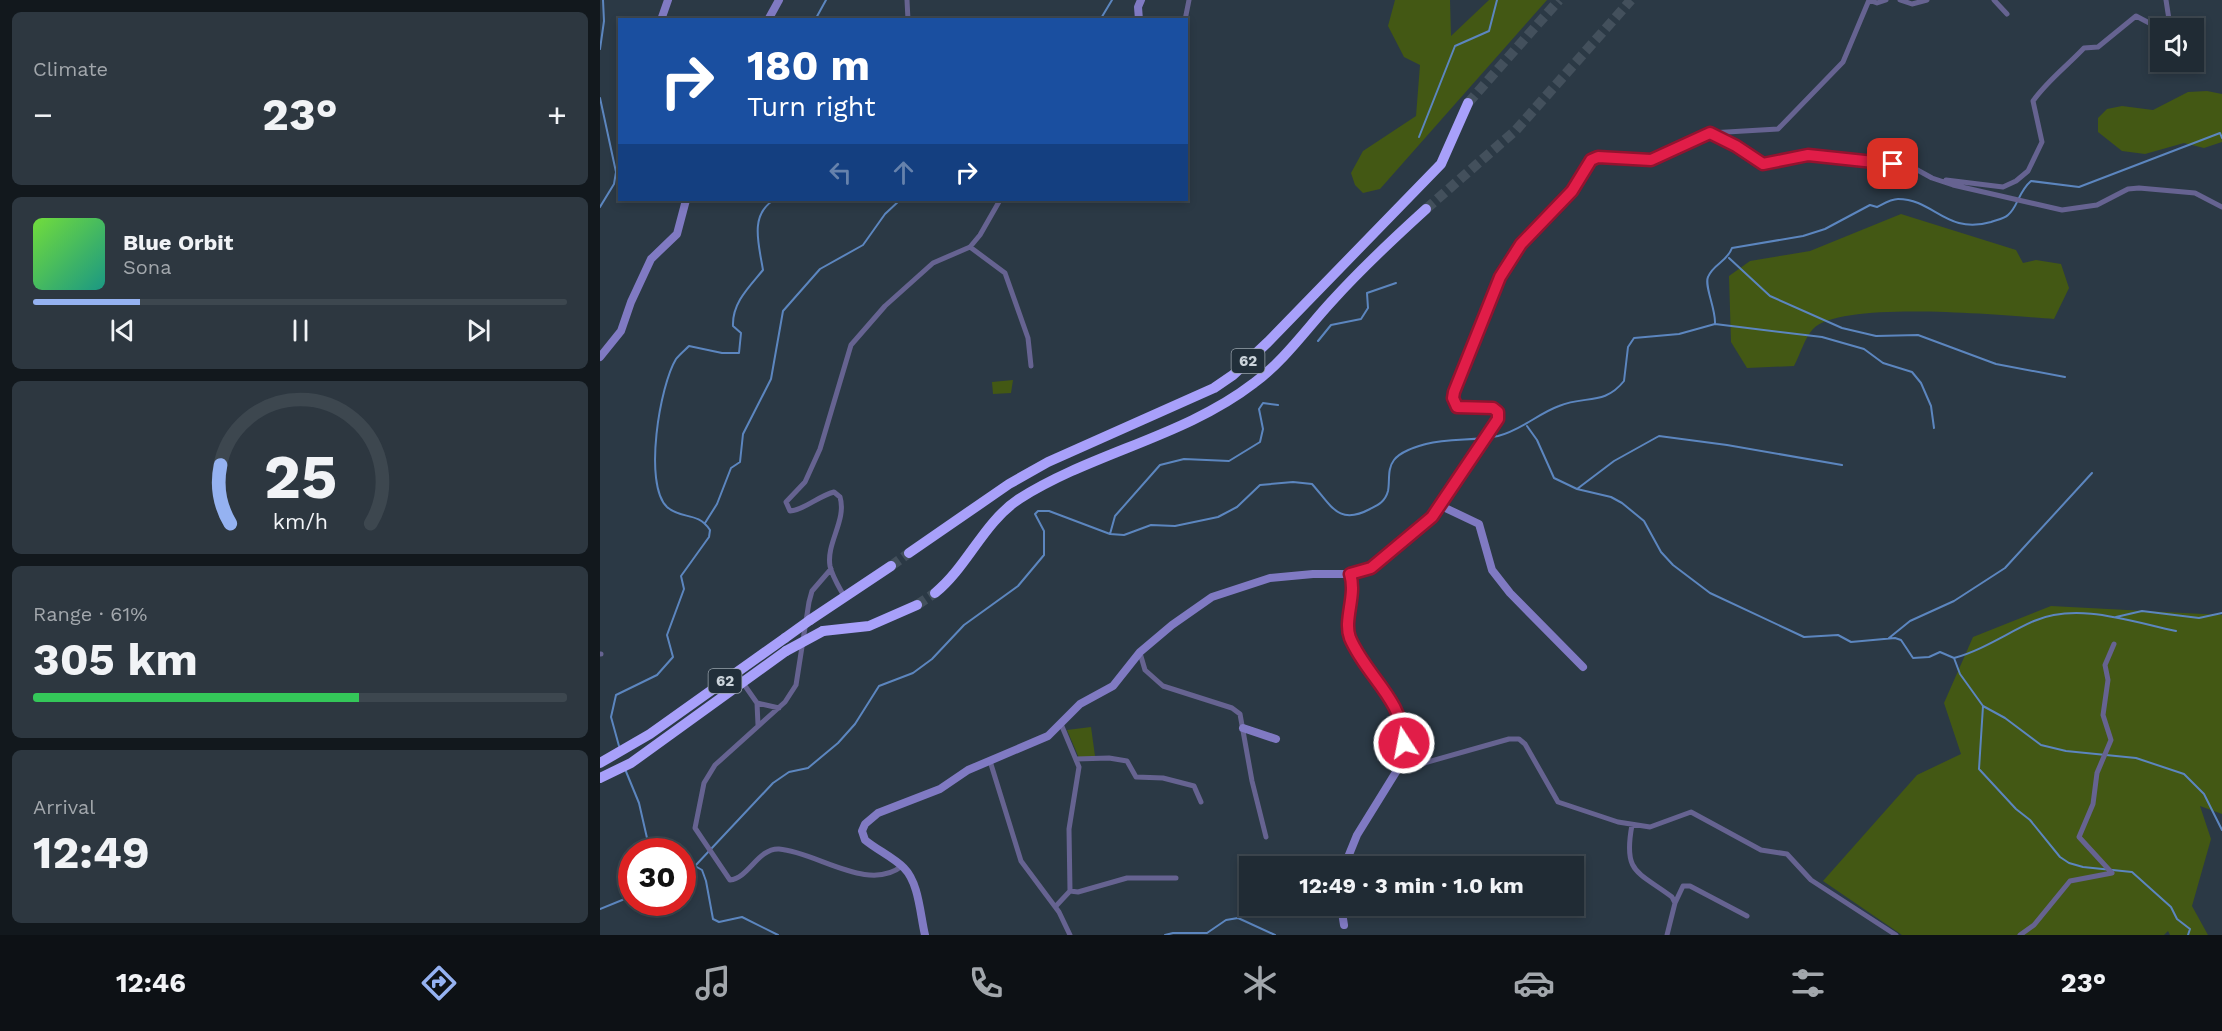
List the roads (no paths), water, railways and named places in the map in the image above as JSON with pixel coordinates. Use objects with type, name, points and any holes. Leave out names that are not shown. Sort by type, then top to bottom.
[{"type":"highway","name":"62","points":[[909,553],[1009,484],[1048,462],[1214,388],[1233,375],[1441,164],[1468,104]]},
{"type":"highway","name":"62","points":[[935,593],[965,563],[991,524],[1018,500],[1076,469],[1204,416],[1257,381],[1334,298],[1426,208]]},
{"type":"highway","name":"62","points":[[603,762],[664,724],[810,620],[891,566]]},
{"type":"highway","name":"62","points":[[600,778],[612,774],[786,651],[823,631],[869,626],[891,619],[917,605]]},
{"type":"street","points":[[662,18],[668,0]]},
{"type":"street","points":[[769,18],[779,0]]},
{"type":"street","points":[[907,0],[908,18]]},
{"type":"street","points":[[1139,18],[1138,7],[1141,0]]},
{"type":"street","points":[[1185,18],[1189,0]]},
{"type":"street","points":[[925,935],[915,890],[902,866],[865,840],[862,831],[865,824],[890,807],[940,789],[968,770],[1048,736],[1083,702],[1113,686],[1140,652],[1172,625],[1221,592],[1270,578],[1313,574],[1350,574],[1367,570],[1382,560],[1441,506],[1498,419],[1497,410],[1490,407],[1460,409],[1453,398],[1496,285],[1521,244],[1572,191],[1594,158],[1651,160],[1710,133],[1778,129],[1844,62],[1869,0],[1877,3],[1886,0]]},
{"type":"street","points":[[1900,0],[1912,4],[1927,0]]},
{"type":"street","points":[[1994,0],[2007,14]]},
{"type":"street","points":[[2166,0],[2169,18]]},
{"type":"street","points":[[1938,180],[2003,187],[2016,181],[2028,171],[2042,142],[2033,101],[2044,86],[2059,75],[2084,48],[2098,47],[2136,16],[2150,23]]},
{"type":"street","points":[[1710,133],[1736,146],[1763,164],[1801,155],[1815,155],[1912,166],[1953,185],[2062,210],[2097,206],[2128,189],[2139,188],[2195,193],[2222,207]]},
{"type":"street","points":[[600,357],[621,331],[631,302],[651,260],[677,234],[686,201]]},
{"type":"street","points":[[845,598],[831,569],[830,558],[842,504],[840,497],[834,492],[790,511],[786,502],[805,482],[824,440],[851,345],[891,300],[933,263],[970,247],[980,235],[999,201]]},
{"type":"street","points":[[970,247],[1005,273],[1028,338],[1031,366]]},
{"type":"street","points":[[1441,506],[1479,524],[1491,570],[1510,593],[1583,667]]},
{"type":"street","points":[[831,569],[812,591],[796,685],[779,708],[715,765],[704,783],[695,828],[727,878],[733,880],[768,851],[776,849],[818,858],[852,872],[871,875],[890,873],[902,866]]},
{"type":"street","points":[[1347,856],[1401,764],[1404,743],[1401,719],[1350,636],[1354,592],[1350,574]]},
{"type":"street","points":[[2020,935],[2034,925],[2070,881],[2112,873],[2079,837],[2093,804],[2097,773],[2111,740],[2103,715],[2108,680],[2105,666],[2114,644]]},
{"type":"street","points":[[1140,652],[1145,670],[1163,686],[1232,708],[1241,717],[1252,781],[1266,837]]},
{"type":"street","points":[[742,681],[757,703],[758,725]]},
{"type":"street","points":[[757,703],[779,708]]},
{"type":"street","points":[[1056,906],[1070,891],[1069,829],[1079,776],[1076,759],[1061,724]]},
{"type":"street","points":[[1243,728],[1276,739]]},
{"type":"street","points":[[1401,764],[1410,767],[1509,739],[1519,739],[1525,744],[1556,801],[1632,825],[1656,826],[1691,812],[1761,850],[1786,854],[1811,880],[1896,935]]},
{"type":"street","points":[[1076,759],[1109,758],[1127,762],[1136,777],[1163,778],[1194,786],[1201,802]]},
{"type":"street","points":[[990,761],[1021,861],[1056,906],[1070,935]]},
{"type":"street","points":[[1632,825],[1627,850],[1633,867],[1672,897],[1675,903]]},
{"type":"street","points":[[1070,891],[1078,892],[1128,879],[1176,878]]},
{"type":"street","points":[[1667,935],[1675,903],[1683,886],[1689,886],[1747,916]]},
{"type":"street","points":[[1343,916],[1344,925]]},
{"type":"waterway","points":[[600,49],[604,21],[603,0]]},
{"type":"waterway","points":[[816,18],[826,0]]},
{"type":"waterway","points":[[1101,18],[1112,0]]},
{"type":"waterway","points":[[1419,137],[1455,46],[1489,31],[1497,0]]},
{"type":"waterway","points":[[600,98],[616,172],[614,184],[600,207]]},
{"type":"waterway","points":[[696,865],[773,783],[789,772],[808,768],[838,743],[855,724],[879,686],[913,673],[932,659],[964,625],[1018,586],[1044,555],[1044,531],[1035,514],[1038,511],[1049,511],[1110,534],[1124,535],[1151,525],[1175,526],[1218,517],[1237,507],[1260,485],[1293,482],[1312,484],[1336,511],[1350,515],[1359,514],[1385,498],[1392,464],[1405,452],[1435,442],[1498,436],[1515,430],[1559,406],[1602,397],[1617,389],[1624,381],[1628,347],[1634,338],[1679,334],[1715,324],[1707,281],[1713,269],[1727,257],[1732,248],[1803,236],[1825,229],[1870,205],[1877,207],[1895,199],[1921,204],[1963,224],[1976,225],[1991,222],[2004,218],[2011,212],[2023,190],[2031,181],[2079,187],[2220,133],[2222,138]]},
{"type":"waterway","points":[[619,746],[611,717],[616,695],[657,675],[673,657],[667,635],[684,589],[681,576],[709,537],[710,530],[700,520],[667,507],[660,495],[655,457],[656,434],[664,390],[676,359],[689,346],[722,353],[739,353],[741,333],[733,326],[733,318],[742,296],[763,270],[758,241],[758,222],[766,206],[773,201]]},
{"type":"waterway","points":[[705,523],[717,504],[731,468],[740,462],[743,434],[771,379],[783,311],[820,269],[863,245],[885,214],[899,201]]},
{"type":"waterway","points":[[1729,258],[1770,296],[1842,328],[1876,336],[1918,335],[1996,364],[2065,377]]},
{"type":"waterway","points":[[1318,341],[1331,325],[1361,319],[1368,308],[1367,293],[1396,283]]},
{"type":"waterway","points":[[1715,324],[1822,337],[1864,349],[1883,363],[1912,372],[1921,383],[1931,406],[1934,428]]},
{"type":"waterway","points":[[1110,534],[1115,516],[1160,465],[1184,459],[1229,461],[1260,442],[1263,429],[1259,409],[1263,403],[1278,405]]},
{"type":"waterway","points":[[1527,426],[1537,440],[1554,478],[1577,489],[1611,497],[1622,503],[1644,521],[1661,552],[1673,565],[1710,593],[1804,637],[1838,635],[1851,642],[1895,638],[1901,640],[1913,658],[1929,657],[1940,652],[1954,658],[1960,674],[1983,706],[1979,769],[2016,809],[2030,820],[2060,857],[2069,863],[2083,867],[2132,872],[2171,907],[2177,919],[2190,929],[2188,935]]},
{"type":"waterway","points":[[1577,489],[1614,461],[1659,436],[1842,465]]},
{"type":"waterway","points":[[1889,638],[1910,621],[1954,601],[2005,568],[2092,473]]},
{"type":"waterway","points":[[2116,617],[2142,611],[2199,618],[2222,613]]},
{"type":"waterway","points":[[1954,658],[1985,646],[2034,621],[2069,613],[2087,613],[2123,619],[2176,631]]},
{"type":"waterway","points":[[1983,706],[2005,718],[2041,745],[2066,751],[2136,758],[2184,774],[2204,794],[2222,830]]},
{"type":"waterway","points":[[625,769],[639,803],[647,838]]},
{"type":"waterway","points":[[696,867],[702,870],[706,881],[713,919],[719,922],[742,917],[778,935]]},
{"type":"waterway","points":[[600,909],[618,902]]},
{"type":"waterway","points":[[1165,935],[1207,933],[1226,920],[1238,918],[1275,935]]},
{"type":"tunnel","points":[[1468,103],[1559,0]]},
{"type":"tunnel","points":[[1426,209],[1516,130],[1631,0]]},
{"type":"tunnel","points":[[891,566],[909,553]]},
{"type":"tunnel","points":[[917,605],[935,593]]}]
